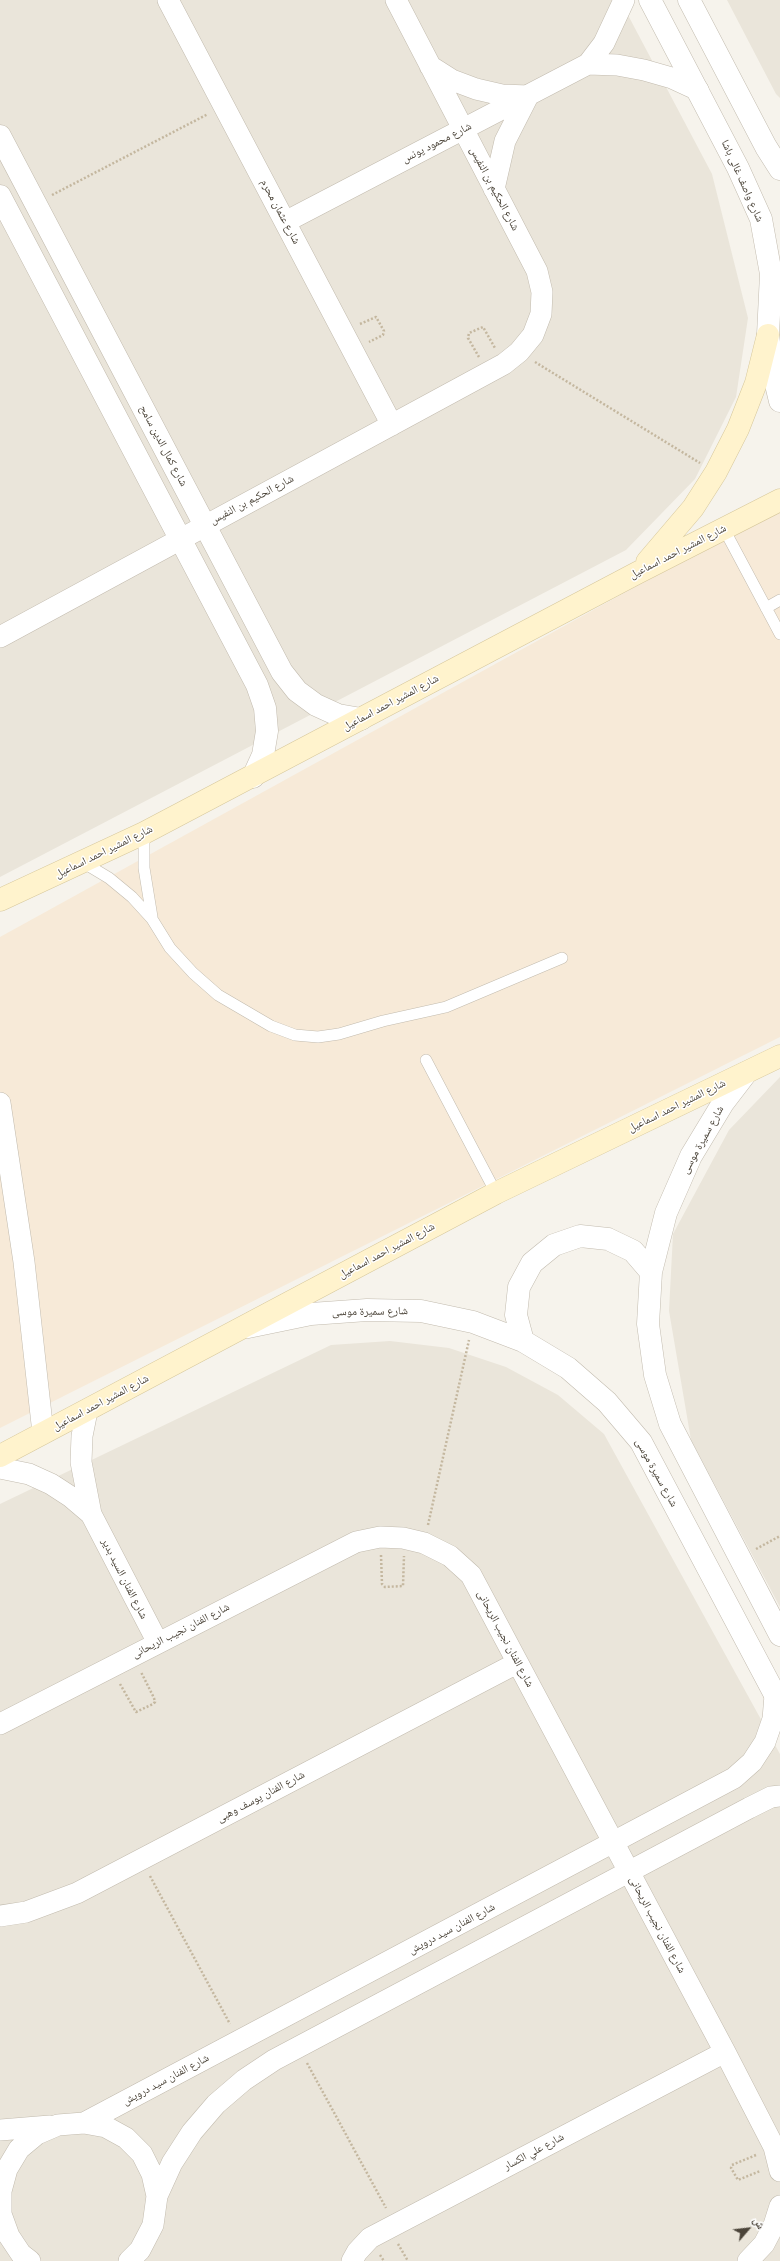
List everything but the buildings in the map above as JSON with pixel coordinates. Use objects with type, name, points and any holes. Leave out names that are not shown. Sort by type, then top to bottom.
[{"type":"main road","points":[[637,573],[693,508],[716,472],[738,429],[756,383],[768,335]]},
{"type":"main road","name":"شارع المشير احمد اسماعيل","points":[[0,900],[84,863],[144,833],[253,777],[637,573],[780,500]]},
{"type":"main road","name":"شارع المشير احمد اسماعيل","points":[[0,1456],[496,1194],[780,1056]]},
{"type":"street","name":"شارع عثمان محرم","points":[[168,0],[392,425]]},
{"type":"street","name":"شارع الحكيم بن النفيس","points":[[0,637],[392,425],[503,363],[533,335],[541,314],[542,292],[537,271],[396,0]]},
{"type":"street","name":"شارع محمود يونس","points":[[285,222],[588,64],[604,42],[624,0]]},
{"type":"street","name":"شارع واصف غالى باشا","points":[[650,0],[738,168],[761,219],[776,284],[768,335],[773,372],[780,401]]},
{"type":"street","points":[[689,0],[766,147],[780,170]]},
{"type":"street","points":[[588,64],[616,65],[644,70],[672,78],[698,90]]},
{"type":"street","points":[[430,66],[452,80],[476,89],[502,95],[528,96],[505,141],[494,189]]},
{"type":"street","name":"شارع كمال الدين سامح","points":[[0,136],[282,672],[297,691],[316,705],[338,715],[361,720]]},
{"type":"street","points":[[0,196],[257,685],[265,708],[267,732],[263,755],[253,777]]},
{"type":"street","name":"شارع سميرة موسى","points":[[746,1073],[723,1103],[691,1156],[666,1213],[651,1272],[648,1324],[655,1375],[668,1417],[780,1635]]},
{"type":"street","points":[[0,1103],[6,1180],[43,1433]]},
{"type":"street","points":[[523,1341],[516,1314],[519,1287],[532,1262],[554,1245],[580,1236],[608,1239],[633,1251],[651,1272]]},
{"type":"street","name":"شارع سميرة موسى","points":[[241,1328],[311,1314],[367,1310],[421,1311],[473,1322],[523,1341],[568,1368],[607,1402],[641,1442],[778,1700]]},
{"type":"street","name":"شارع الفنان السيد بدير","points":[[87,1411],[82,1436],[80,1462],[91,1514],[158,1643]]},
{"type":"street","name":"شارع الفنان السيد بدير","points":[[0,1468],[29,1474],[51,1484],[71,1497],[91,1514]]},
{"type":"street","name":"شارع الفنان نجيب الريحانى","points":[[0,1724],[356,1542],[380,1537],[403,1538],[424,1543],[450,1556],[471,1576],[725,2052],[778,2160]]},
{"type":"street","name":"شارع الفنان يوسف وهبى","points":[[0,1916],[26,1912],[52,1904],[517,1663]]},
{"type":"street","name":"شارع الفنان سيد درويش","points":[[84,2123],[734,1778],[752,1762],[767,1736],[778,1700]]},
{"type":"street","points":[[136,2257],[154,2225],[157,2196],[172,2163],[192,2132],[216,2104],[244,2080],[298,2047],[628,1872],[771,1797],[780,1796]]},
{"type":"street","name":"شارع علي الكسار","points":[[352,2261],[357,2252],[370,2238],[725,2052]]},
{"type":"street","points":[[0,2130],[84,2123],[106,2127],[131,2144],[142,2154],[152,2174],[157,2196]]},
{"type":"street","points":[[30,2261],[21,2254],[4,2232],[1,2191],[7,2169],[20,2149],[37,2134],[58,2125]]},
{"type":"street","points":[[748,2261],[764,2244],[774,2225],[780,2206]]},
{"type":"lane","points":[[724,529],[780,634]]},
{"type":"lane","points":[[766,608],[780,600]]},
{"type":"lane","points":[[144,833],[144,868],[152,919]]},
{"type":"lane","points":[[84,863],[121,887],[152,919],[179,958],[193,973],[218,995],[271,1026],[295,1035],[318,1037],[339,1034],[383,1021],[446,1007],[562,958]]},
{"type":"lane","points":[[426,1060],[496,1194]]},
{"type":"path","points":[[36,204],[224,106]]},
{"type":"path","points":[[344,333],[376,317],[384,331],[383,334],[353,351]]},
{"type":"path","points":[[503,363],[485,328],[481,327],[469,333],[468,338],[503,363],[716,472]]},
{"type":"path","points":[[424,1543],[473,1322]]},
{"type":"path","points":[[739,1557],[780,1536]]},
{"type":"path","points":[[380,1537],[382,1584],[385,1587],[403,1586],[403,1538]]},
{"type":"path","points":[[111,1667],[134,1710],[138,1712],[155,1702],[132,1656]]},
{"type":"path","points":[[141,1859],[239,2041]]},
{"type":"path","points":[[298,2047],[395,2224]]},
{"type":"path","points":[[778,2160],[738,2180],[732,2168],[736,2163],[778,2160]]},
{"type":"shaded area","points":[[0,0],[620,0],[712,174],[748,318],[736,397],[695,479],[626,550],[0,877]]},
{"type":"shaded area","points":[[727,0],[780,0],[780,98],[776,94]]},
{"type":"shaded area","points":[[780,510],[780,1037],[0,1428],[0,937],[693,555]]},
{"type":"shaded area","points":[[780,1077],[780,1607],[691,1440],[669,1311],[673,1234],[729,1130]]},
{"type":"shaded area","points":[[390,1341],[449,1348],[506,1367],[558,1395],[604,1434],[780,1754],[780,2261],[0,2261],[0,1504],[331,1345]]}]
